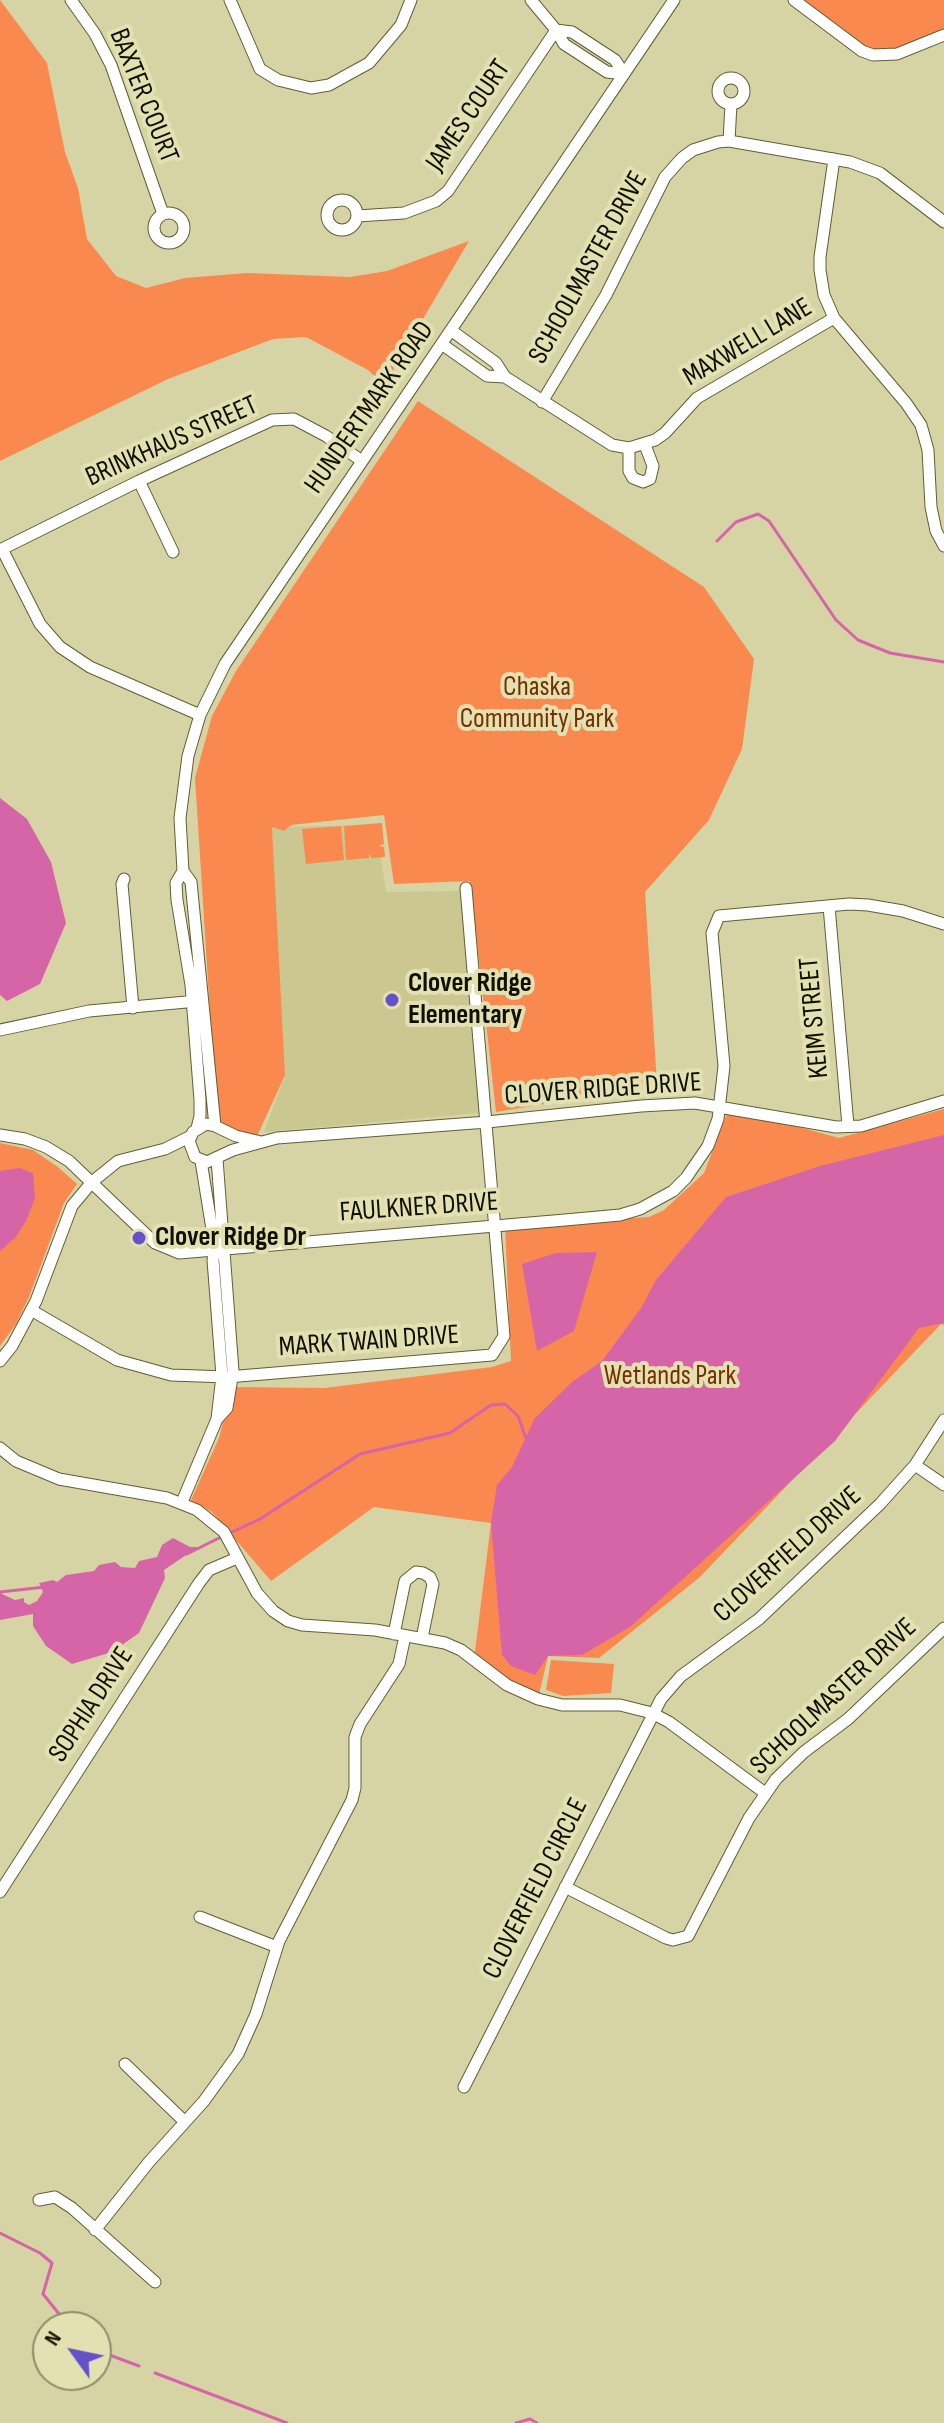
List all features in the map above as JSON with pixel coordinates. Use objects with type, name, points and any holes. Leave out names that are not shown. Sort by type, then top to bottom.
[{"type":"street","name":"BAXTER COURT","points":[[71,0],[95,34],[111,65],[163,214]]},
{"type":"street","points":[[230,0],[260,69],[278,80],[311,88],[329,85],[369,63],[401,25],[411,0]]},
{"type":"street","points":[[531,0],[564,44],[607,72],[624,74]]},
{"type":"street","name":"HUNDERTMARK ROAD","points":[[196,1001],[191,882],[183,871],[180,818],[183,787],[200,715],[225,664],[674,0]]},
{"type":"street","points":[[794,0],[862,51],[873,55],[897,54],[944,35]]},
{"type":"street","name":"JAMES COURT","points":[[357,216],[404,213],[436,201],[448,191],[556,30]]},
{"type":"street","points":[[729,141],[731,104]]},
{"type":"street","name":"SCHOOLMASTER DRIVE","points":[[542,402],[606,295],[665,177],[693,150],[729,141],[850,162],[880,173],[944,222]]},
{"type":"street","points":[[834,159],[820,270],[824,295],[834,318],[921,425],[928,450],[931,507],[936,531],[944,546]]},
{"type":"street","name":"MAXWELL LANE","points":[[629,448],[645,445],[665,433],[697,398],[834,318]]},
{"type":"street","points":[[452,331],[496,363],[505,377],[542,402],[612,445],[629,448],[629,471],[633,478],[643,482],[650,479],[653,466],[645,445]]},
{"type":"street","points":[[443,345],[487,376],[505,377]]},
{"type":"street","name":"BRINKHAUS STREET","points":[[1,550],[139,481],[272,420],[294,419],[362,461]]},
{"type":"street","points":[[139,481],[173,552]]},
{"type":"street","points":[[1,550],[40,624],[60,647],[90,667],[200,715]]},
{"type":"street","points":[[124,879],[133,1008]]},
{"type":"street","points":[[466,888],[493,1227]]},
{"type":"street","points":[[829,906],[884,907],[944,924]]},
{"type":"street","name":"FAULKNER DRIVE","points":[[0,1135],[25,1139],[69,1161],[163,1248],[179,1253],[620,1215],[658,1200],[680,1184],[699,1163],[715,1130],[721,1106],[724,1066],[712,933],[716,912],[829,906]]},
{"type":"street","name":"KEIM STREET","points":[[829,906],[848,1126]]},
{"type":"street","points":[[0,1030],[72,1013],[196,1001]]},
{"type":"street","points":[[182,1502],[217,1419],[227,1376],[213,1260],[219,1248],[220,1156],[227,1143],[219,1129],[196,1001]]},
{"type":"street","points":[[196,1001],[200,1100],[190,1147],[198,1159],[219,1248]]},
{"type":"street","name":"CLOVER RIDGE DRIVE","points":[[220,1156],[277,1138],[673,1104],[721,1106],[836,1127],[861,1126],[944,1101]]},
{"type":"street","points":[[0,1361],[12,1346],[31,1310],[72,1206],[92,1182],[118,1161],[165,1149],[206,1124],[219,1129]]},
{"type":"street","name":"CLOVER RIDGE DRIVE","points":[[219,1129],[261,1142]]},
{"type":"street","points":[[165,1149],[198,1159],[220,1156]]},
{"type":"street","name":"MARK TWAIN DRIVE","points":[[31,1310],[117,1360],[171,1375],[227,1376],[492,1355],[504,1336],[493,1227]]},
{"type":"street","name":"CLOVERFIELD DRIVE","points":[[652,1713],[681,1676],[759,1619],[880,1504],[915,1465],[944,1420]]},
{"type":"street","points":[[0,1448],[16,1461],[59,1479],[182,1502],[204,1514],[224,1532],[257,1593],[273,1611],[288,1621],[422,1638],[461,1650],[507,1685],[538,1699],[579,1706],[620,1705],[652,1713],[669,1722],[765,1793]]},
{"type":"street","points":[[915,1465],[944,1485]]},
{"type":"street","name":"SOPHIA DRIVE","points":[[0,1892],[199,1583],[209,1570],[237,1558]]},
{"type":"street","points":[[95,2230],[149,2162],[204,2101],[238,2054],[256,2014],[277,1947],[352,1800],[355,1788],[355,1737],[360,1724],[399,1664],[405,1581],[416,1572],[430,1577],[433,1584],[422,1638]]},
{"type":"street","name":"SCHOOLMASTER DRIVE","points":[[565,1887],[666,1938],[682,1939],[692,1931],[749,1818],[765,1793],[790,1765],[848,1719],[944,1628]]},
{"type":"street","name":"CLOVERFIELD CIRCLE","points":[[464,2087],[652,1713]]},
{"type":"street","points":[[200,1917],[277,1947]]},
{"type":"street","points":[[125,2064],[185,2122]]},
{"type":"street","points":[[39,2200],[55,2197],[72,2208],[155,2282]]},
{"type":"shaded area","points":[[0,798],[27,819],[51,862],[66,923],[40,984],[7,1001],[0,995]]},
{"type":"shaded area","points":[[376,825],[386,892],[461,891],[479,1113],[264,1132],[285,1075],[272,827]]},
{"type":"shaded area","points":[[944,1135],[944,1323],[919,1328],[835,1441],[630,1627],[582,1655],[548,1656],[535,1675],[511,1666],[502,1655],[491,1523],[497,1485],[512,1467],[535,1418],[572,1382],[602,1361],[641,1308],[656,1280],[726,1197],[820,1166]]},
{"type":"shaded area","points":[[19,1168],[33,1173],[35,1198],[16,1237],[0,1251],[0,1171]]},
{"type":"shaded area","points":[[597,1252],[574,1331],[537,1351],[522,1264],[556,1253]]},
{"type":"shaded area","points":[[173,1538],[190,1547],[198,1547],[164,1570],[165,1578],[139,1633],[112,1652],[72,1664],[46,1646],[33,1626],[33,1614],[0,1620],[0,1590],[15,1600],[24,1598],[29,1605],[37,1601],[43,1592],[39,1583],[57,1582],[66,1575],[94,1571],[99,1565],[115,1562],[121,1567],[135,1568],[139,1561],[157,1557],[162,1545]]},
{"type":"green space","points":[[0,0],[47,63],[65,152],[78,188],[87,239],[116,276],[146,288],[185,278],[247,273],[350,277],[387,271],[469,241],[384,385],[368,370],[306,337],[273,339],[168,379],[0,461]]},
{"type":"green space","points":[[800,0],[944,0],[944,35],[892,52],[865,52]]},
{"type":"green space","name":"Chaska Community Park","points":[[418,401],[704,587],[754,659],[742,749],[709,820],[645,892],[657,1085],[496,1112],[470,881],[394,884],[384,815],[291,825],[284,831],[272,827],[285,1075],[255,1141],[217,1121],[195,778],[212,716],[236,671]]},
{"type":"green space","points":[[382,823],[384,844],[379,846],[384,847],[385,857],[372,858],[369,854],[369,858],[346,860],[344,826]]},
{"type":"green space","points":[[341,826],[344,860],[306,864],[302,829]]},
{"type":"green space","name":"Wetlands Park","points":[[729,1108],[839,1138],[944,1109],[944,1325],[941,1324],[700,1577],[599,1658],[548,1656],[538,1699],[474,1659],[491,1523],[374,1507],[271,1581],[212,1512],[191,1500],[219,1438],[232,1387],[325,1388],[492,1367],[511,1361],[505,1226],[649,1217],[664,1210],[704,1173]]},
{"type":"green space","points":[[0,1143],[33,1150],[77,1184],[64,1203],[29,1297],[16,1324],[0,1346]]},
{"type":"green space","points":[[551,1660],[614,1664],[611,1693],[563,1696],[546,1690]]},
{"type":"waterway","points":[[717,541],[736,522],[758,514],[769,521],[836,620],[858,640],[890,653],[944,662]]},
{"type":"waterway","points":[[230,1533],[260,1519],[360,1454],[450,1433],[491,1405],[505,1404],[518,1416],[527,1441]]},
{"type":"waterway","points":[[187,1554],[223,1536]]},
{"type":"waterway","points":[[0,1592],[45,1587]]},
{"type":"waterway","points":[[0,2233],[40,2253],[52,2263],[43,2294],[57,2311]]},
{"type":"waterway","points":[[112,2356],[139,2366]]},
{"type":"waterway","points":[[155,2373],[287,2423]]},
{"type":"waterway","points":[[516,2423],[530,2419],[537,2423]]},
{"type":"place","name":"Clover Ridge Elementary","points":[[392,1000]]},
{"type":"place","name":"Clover Ridge Dr","points":[[139,1238]]}]
